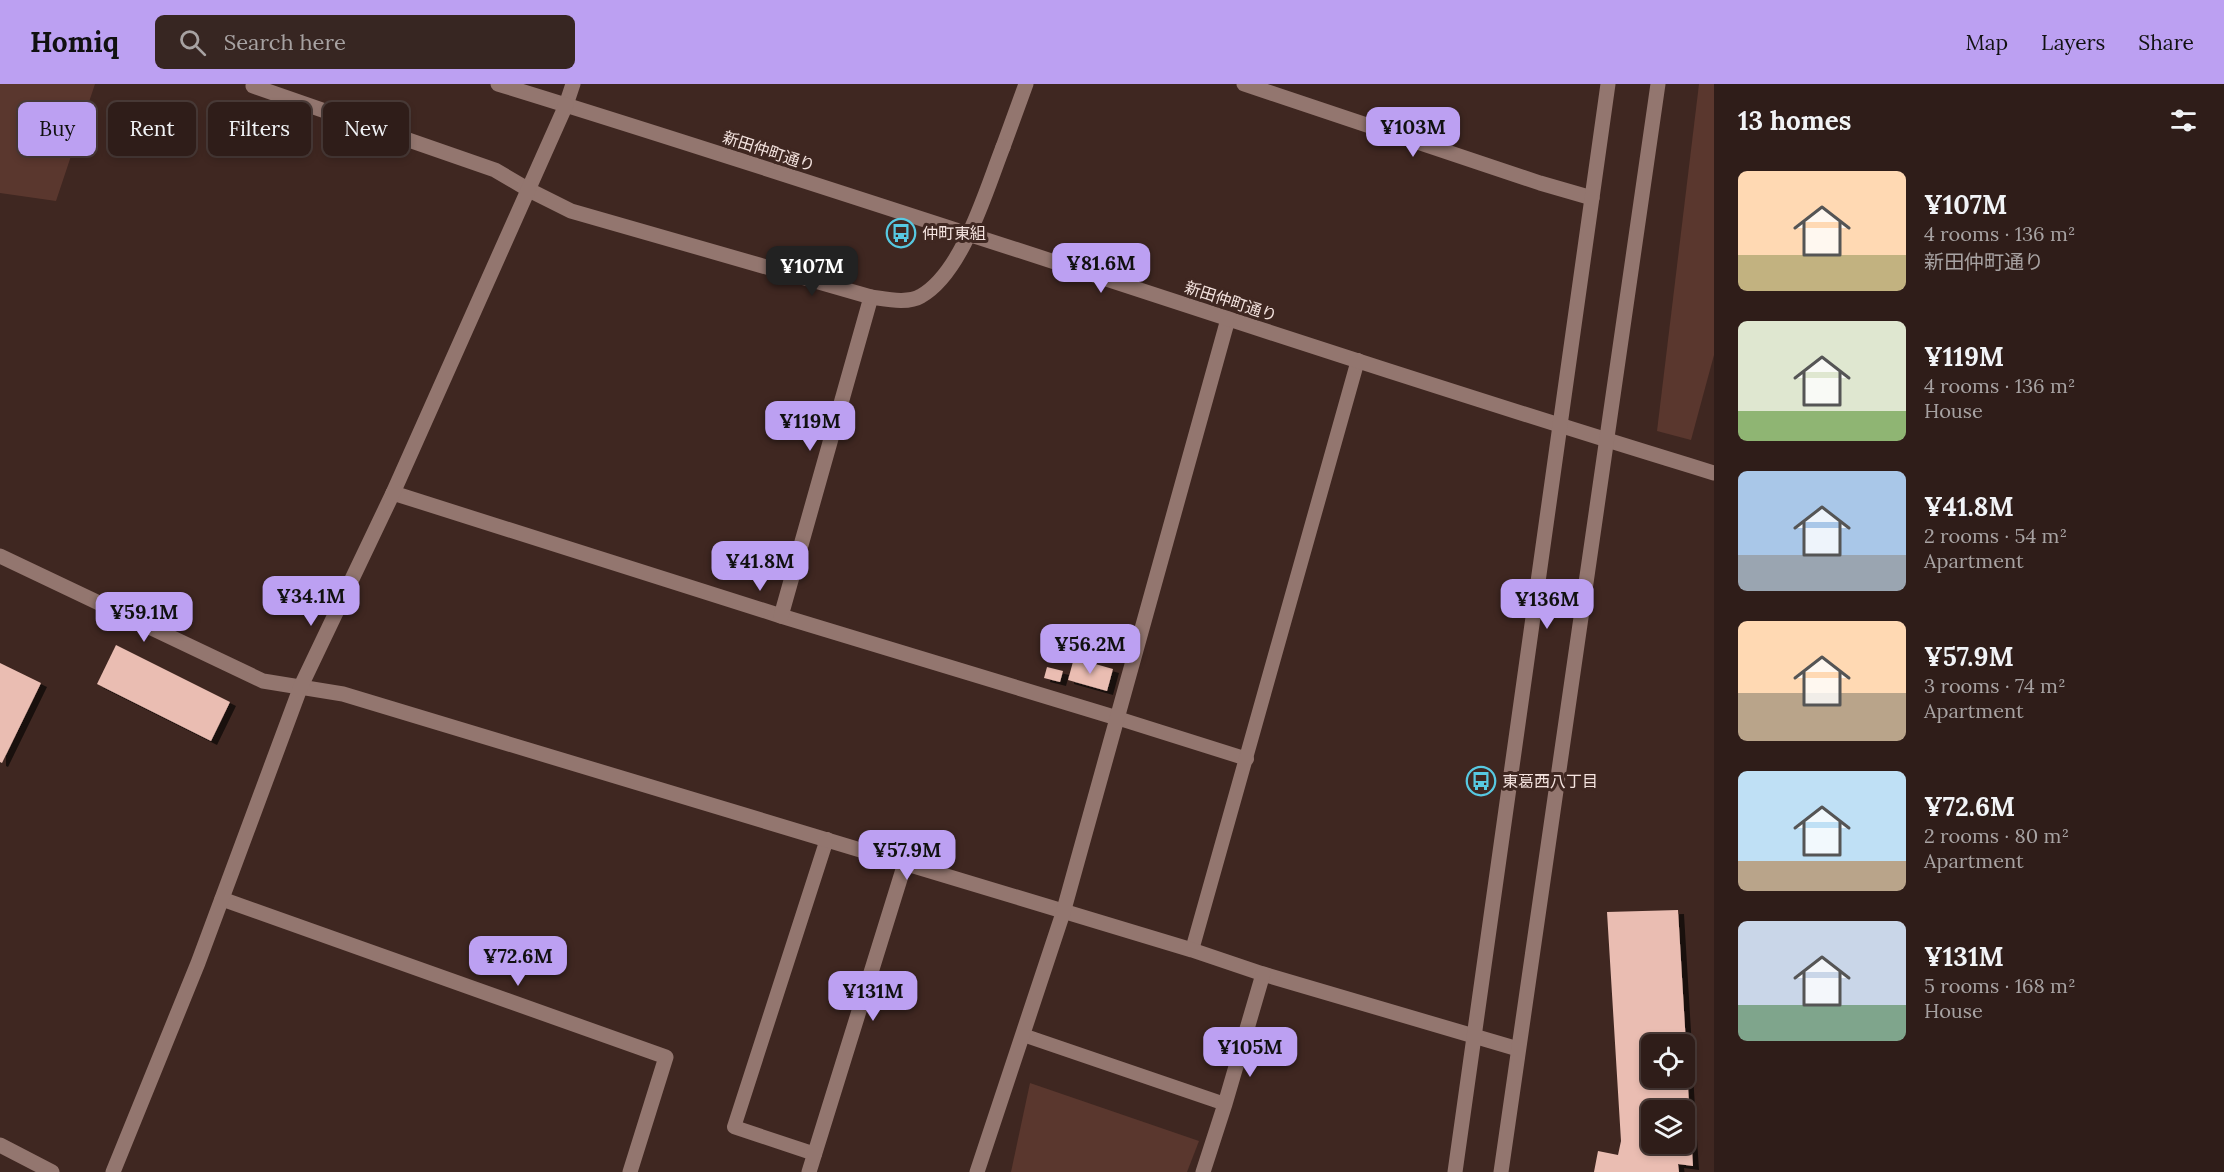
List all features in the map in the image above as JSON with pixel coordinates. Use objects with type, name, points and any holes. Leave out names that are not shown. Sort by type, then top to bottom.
[{"type":"street","name":"新田仲町通り","points":[[498,84],[1714,473]]},
{"type":"street","points":[[113,1172],[222,899],[301,686],[393,493],[529,190],[573,84]]},
{"type":"street","points":[[254,85],[495,170],[571,211],[871,297],[898,300],[920,297],[942,279],[969,234],[1026,84]]},
{"type":"street","points":[[1244,84],[1592,198]]},
{"type":"street","points":[[1455,1172],[1608,84]]},
{"type":"street","points":[[1501,1172],[1658,84]]},
{"type":"street","points":[[781,616],[871,297]]},
{"type":"street","points":[[976,1172],[1063,913],[1228,319]]},
{"type":"street","points":[[393,493],[781,616],[1118,718]]},
{"type":"street","points":[[0,556],[263,681],[343,694],[827,839],[1063,913],[1192,950],[1263,974],[1518,1048]]},
{"type":"street","points":[[809,1172],[904,863]]},
{"type":"street","points":[[222,899],[666,1057],[630,1172]]},
{"type":"street","points":[[1203,1172],[1263,974]]},
{"type":"street","points":[[0,1145],[52,1172]]},
{"type":"lane","points":[[1192,950],[1358,360]]},
{"type":"lane","points":[[1118,718],[1247,759]]},
{"type":"lane","points":[[815,1154],[734,1127],[827,839]]},
{"type":"lane","points":[[1023,1035],[1225,1104]]},
{"type":"shaded area","points":[[0,84],[95,84],[89,102],[18,102],[18,156],[71,156],[56,201],[0,193]]},
{"type":"shaded area","points":[[1699,84],[1714,84],[1714,355],[1691,440],[1657,431]]},
{"type":"shaded area","points":[[1030,1083],[1199,1141],[1187,1172],[1011,1172]]},
{"type":"building","points":[[116,645],[230,702],[211,741],[97,684]]},
{"type":"building","points":[[1074,658],[1113,669],[1107,691],[1068,680]]},
{"type":"building","points":[[0,663],[41,683],[2,763],[0,762]]},
{"type":"building","points":[[1047,667],[1063,671],[1060,682],[1044,678]]},
{"type":"building","points":[[1678,910],[1685,1034],[1641,1034],[1641,1088],[1688,1088],[1689,1100],[1641,1100],[1641,1154],[1692,1154],[1693,1166],[1678,1164],[1679,1172],[1594,1172],[1598,1151],[1618,1155],[1621,1141],[1607,912]]},
{"type":"place","name":"仲町東組","points":[[901,233]]},
{"type":"place","name":"東葛西八丁目","points":[[1481,781]]}]
